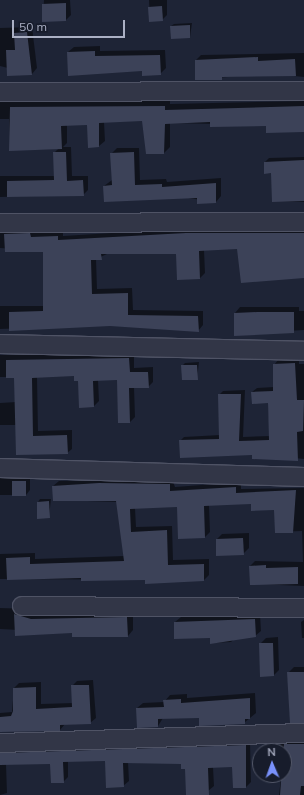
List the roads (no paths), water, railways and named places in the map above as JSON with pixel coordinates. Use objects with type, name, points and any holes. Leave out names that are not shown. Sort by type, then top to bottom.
[{"type":"street","points":[[0,92],[304,91]]},
{"type":"street","points":[[0,223],[304,222]]},
{"type":"street","points":[[0,344],[304,350]]},
{"type":"street","points":[[0,468],[304,477]]},
{"type":"street","points":[[22,606],[304,608]]},
{"type":"street","points":[[0,743],[304,733]]}]
